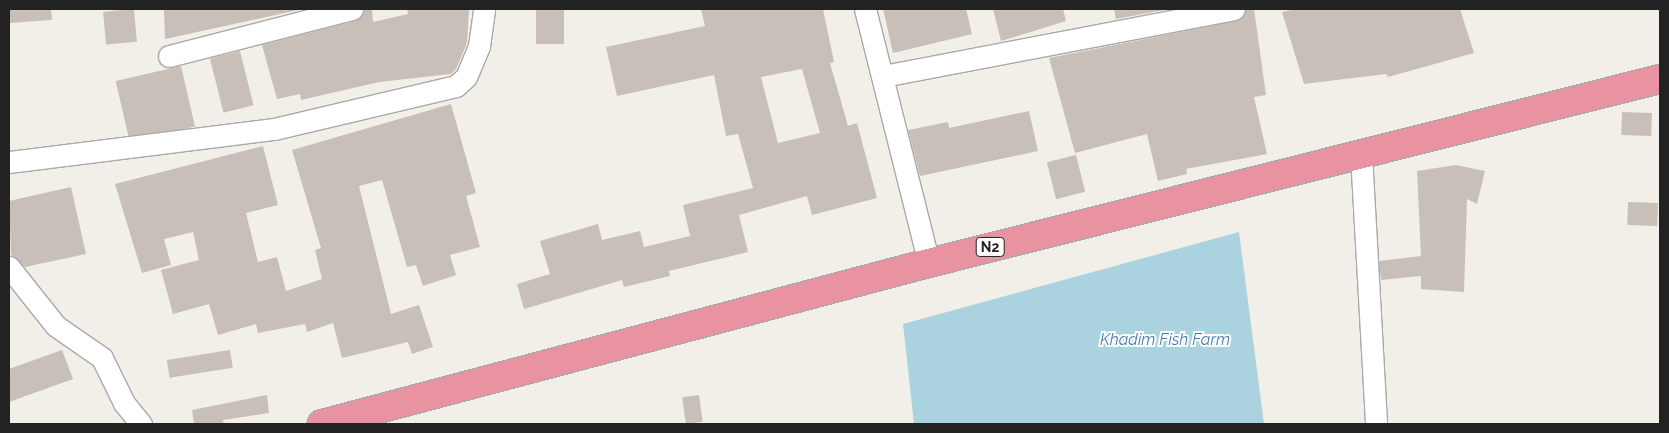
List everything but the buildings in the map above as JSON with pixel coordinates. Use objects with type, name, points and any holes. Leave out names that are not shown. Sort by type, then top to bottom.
[{"type":"highway","name":"N2","points":[[322,424],[930,263],[1660,79]]},
{"type":"street","points":[[170,56],[352,9]]},
{"type":"street","points":[[9,162],[274,129],[456,86],[466,77],[479,46],[484,9]]},
{"type":"street","points":[[866,9],[930,263]]},
{"type":"street","points":[[883,76],[1234,9]]},
{"type":"street","points":[[1361,154],[1376,424]]},
{"type":"street","points":[[9,267],[56,326],[102,358],[124,403],[141,424]]},
{"type":"water","name":"Khadim Fish Farm","points":[[1239,232],[1264,424],[914,424],[903,324]]}]
